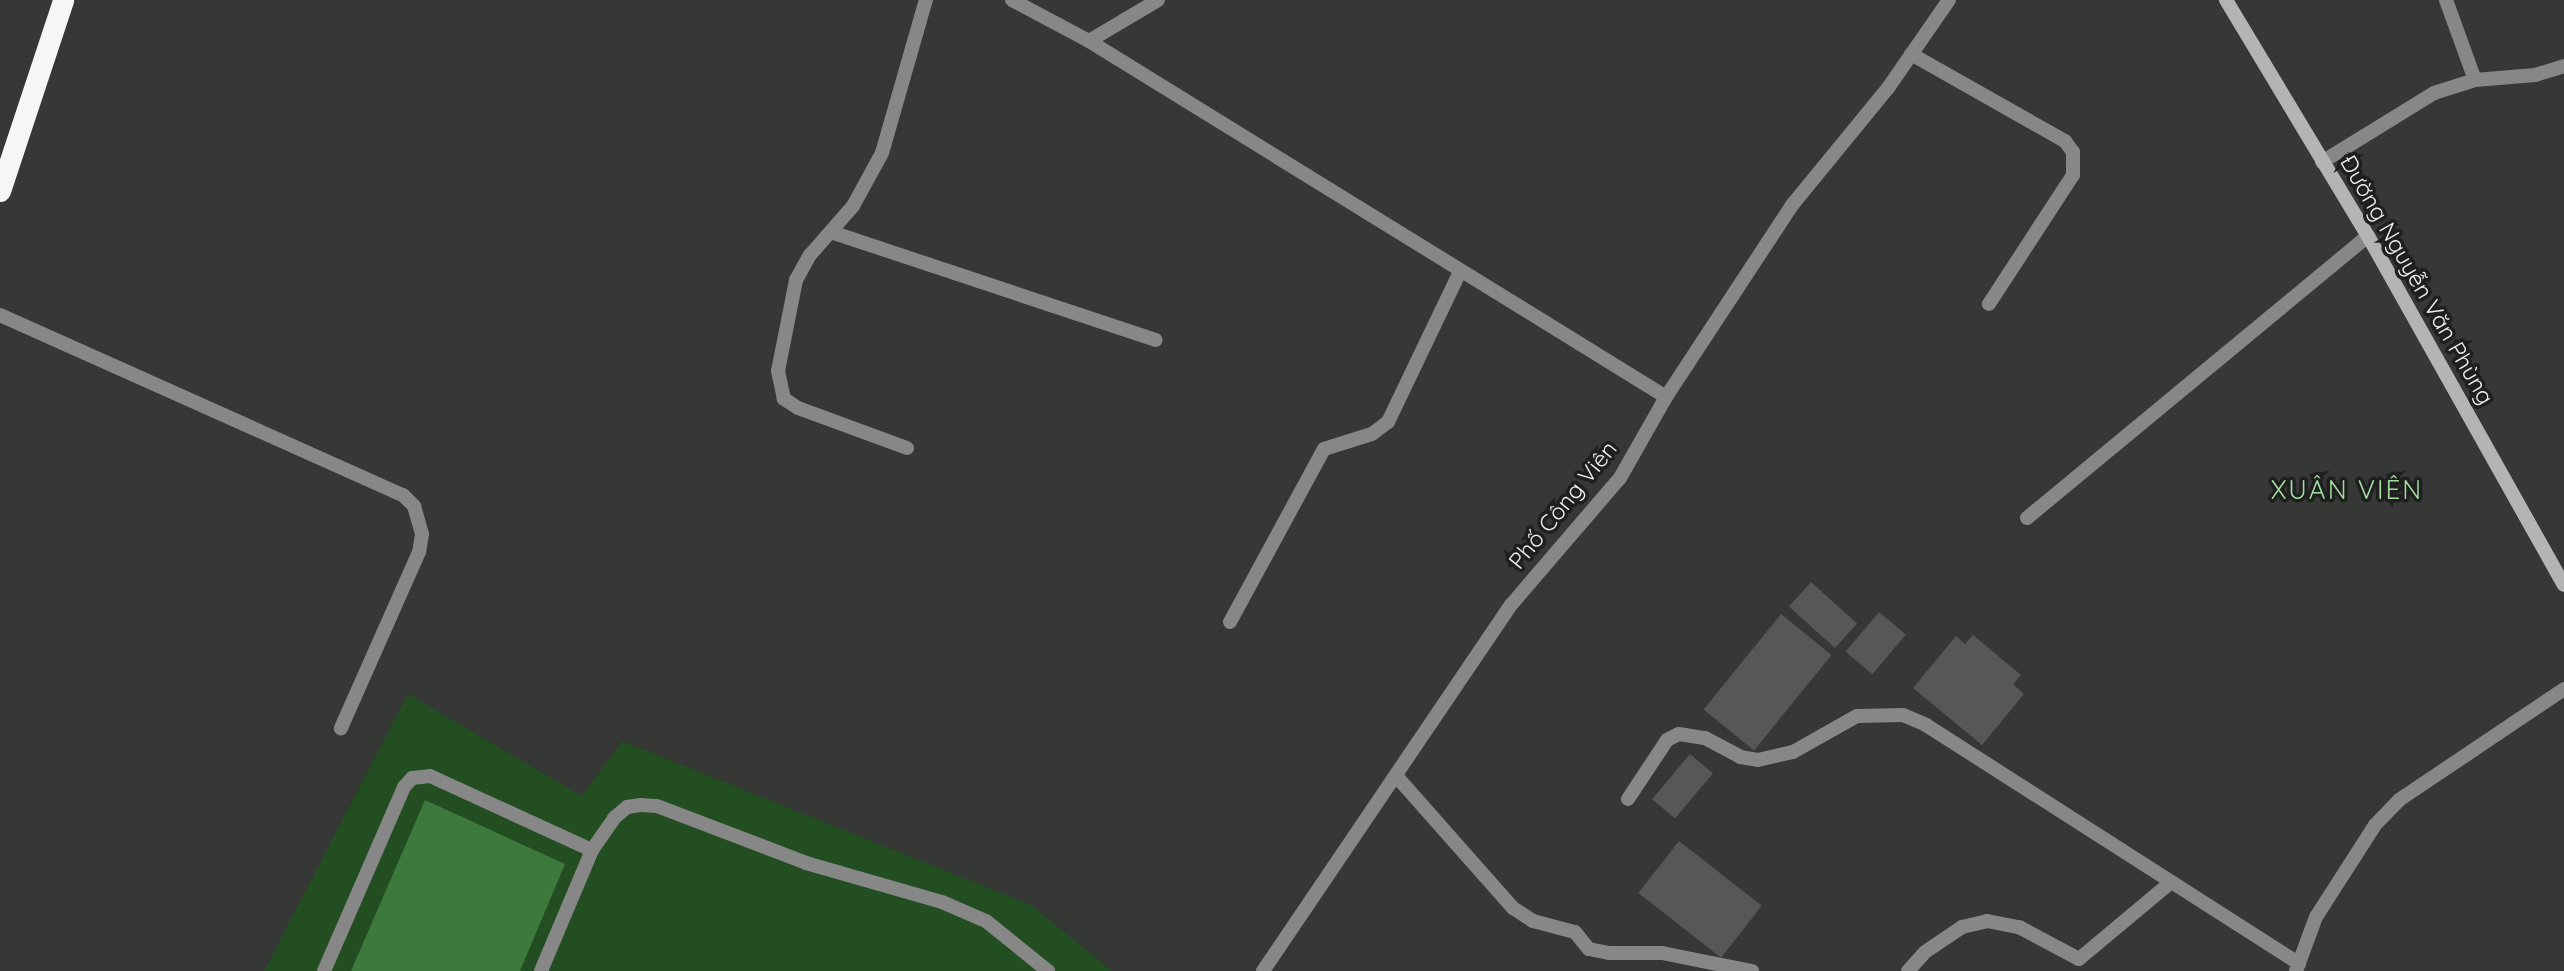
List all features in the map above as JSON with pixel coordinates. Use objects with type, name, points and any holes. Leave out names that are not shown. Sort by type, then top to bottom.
[{"type":"highway","points":[[0,191],[63,0]]},
{"type":"street","points":[[907,448],[797,408],[784,399],[779,387],[788,305],[796,280],[853,206],[882,152],[926,0]]},
{"type":"street","points":[[1012,0],[1089,41],[1666,397]]},
{"type":"street","points":[[1089,41],[1158,0]]},
{"type":"street","name":"Phố Công Viên","points":[[1263,971],[1398,778],[1511,605],[1619,478],[1666,397],[1793,204],[1911,54],[1949,0]]},
{"type":"street","name":"Đường Nguyễn Văn Phùng","points":[[2226,0],[2368,236],[2564,585]]},
{"type":"street","points":[[2446,0],[2475,80]]},
{"type":"street","points":[[1911,54],[2065,141],[2073,152],[2073,176],[1989,304]]},
{"type":"street","points":[[2322,162],[2434,93],[2475,80],[2535,75],[2564,66]]},
{"type":"street","points":[[831,232],[1156,340]]},
{"type":"street","points":[[2027,518],[2368,236]]},
{"type":"street","points":[[1230,622],[1324,449],[1372,434],[1388,422],[1460,272]]},
{"type":"street","points":[[0,315],[403,495],[414,506],[422,534],[419,552],[341,728]]},
{"type":"street","points":[[1628,799],[1667,740],[1679,734],[1705,738],[1740,757],[1758,760],[1793,752],[1857,716],[1903,715],[1926,725],[2171,882],[2297,967],[2316,917],[2347,862],[2391,808],[2564,689]]},
{"type":"street","points":[[324,971],[404,787],[412,778],[430,776],[592,850]]},
{"type":"street","points":[[1398,778],[1513,908],[1533,920],[1574,932],[1590,949],[1662,953],[1752,971]]},
{"type":"street","points":[[541,971],[592,850],[614,818],[627,807],[657,806],[806,863],[942,902],[986,921],[1048,971]]},
{"type":"street","points":[[1908,971],[1925,952],[1962,927],[1987,921],[2019,927],[2079,959],[2171,882]]},
{"type":"shaded area","points":[[408,694],[582,796],[622,741],[1031,905],[1112,971],[264,971]]},
{"type":"shaded area","points":[[425,800],[565,864],[520,971],[351,971]]},
{"type":"building","points":[[1811,582],[1857,623],[1835,648],[1789,607]]},
{"type":"building","points":[[1879,612],[1906,634],[1872,674],[1846,652]]},
{"type":"building","points":[[1781,614],[1832,655],[1754,750],[1704,710]]},
{"type":"building","points":[[1973,635],[2021,675],[2013,684],[2024,694],[1982,745],[1913,688],[1956,636],[1965,644]]},
{"type":"building","points":[[1690,754],[1713,773],[1675,818],[1652,799]]},
{"type":"building","points":[[1679,841],[1762,906],[1721,958],[1638,893]]},
{"type":"district","name":"XUÂN VIÊN","points":[[2347,490]]}]
